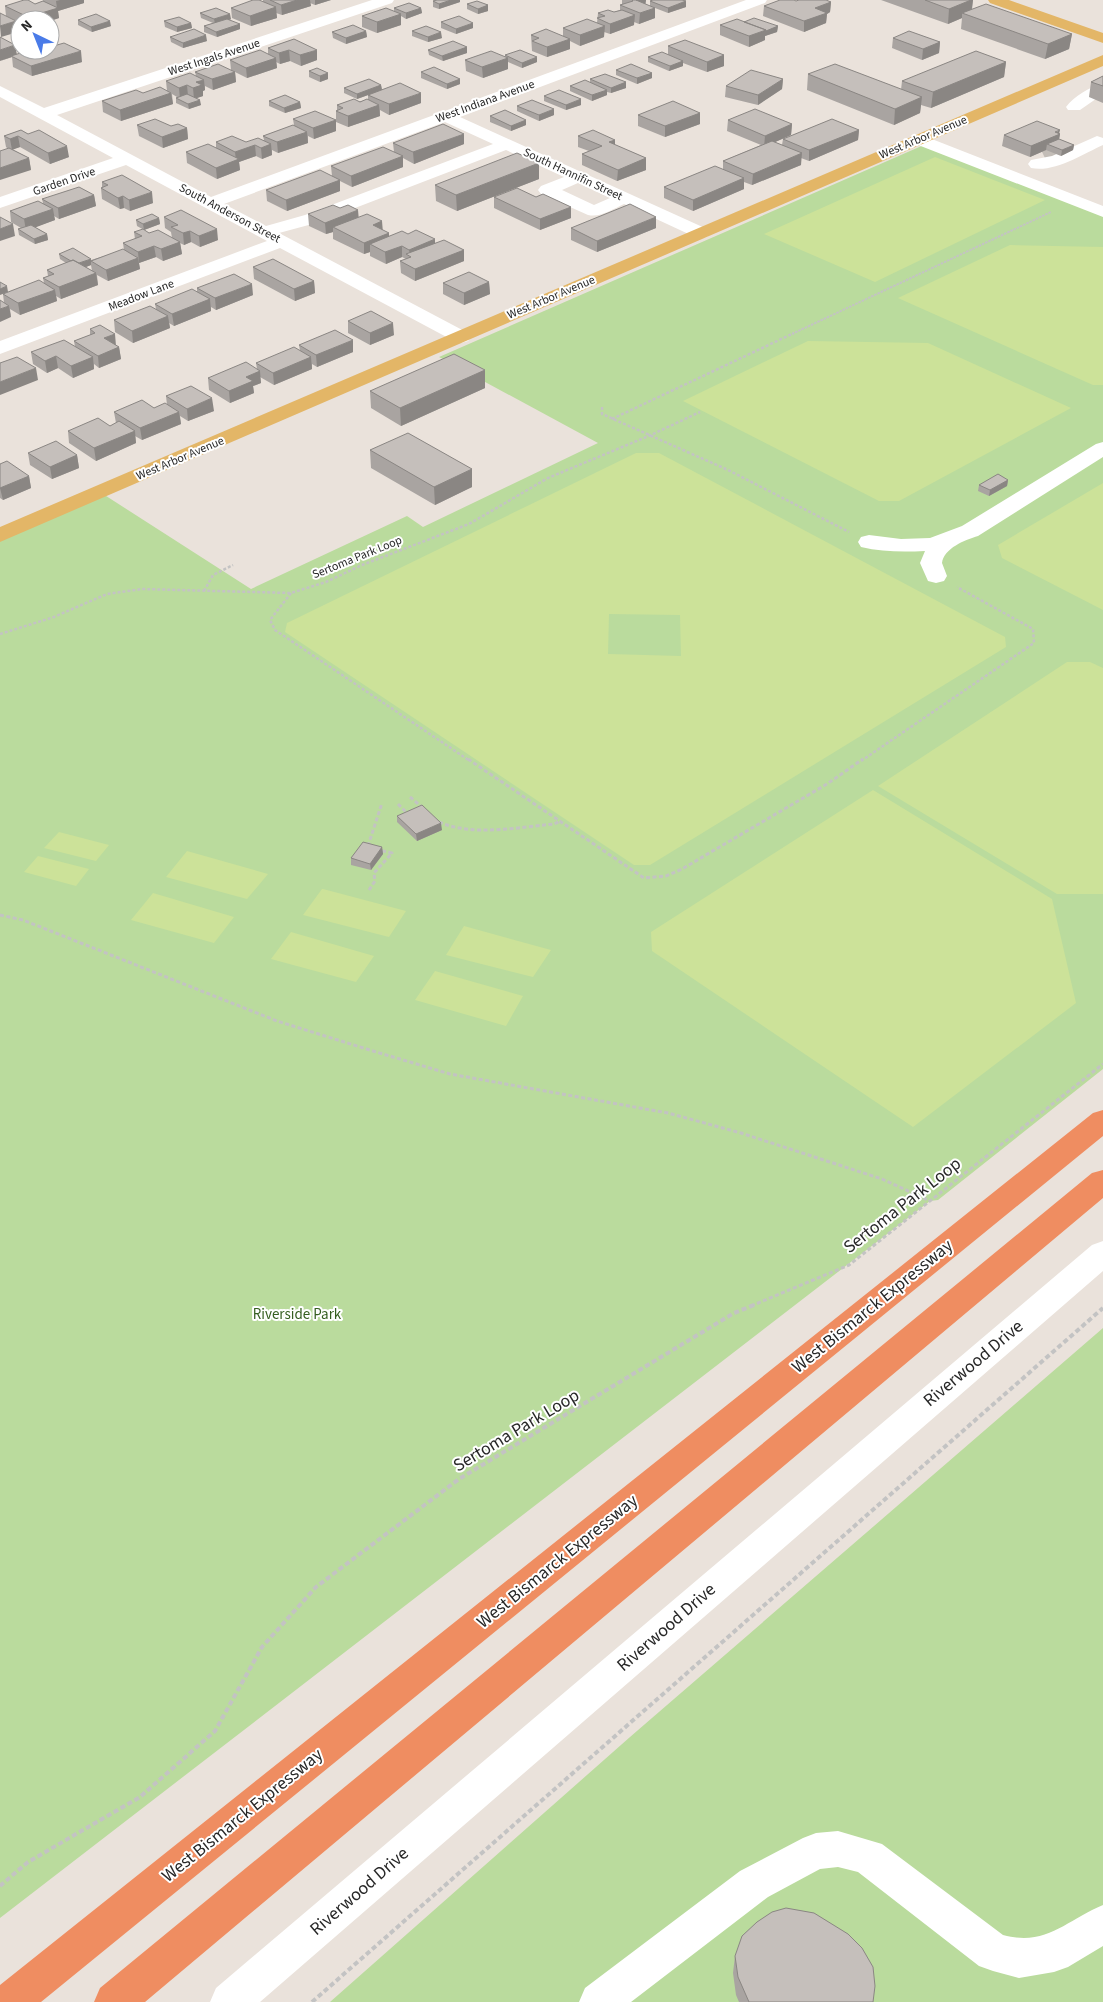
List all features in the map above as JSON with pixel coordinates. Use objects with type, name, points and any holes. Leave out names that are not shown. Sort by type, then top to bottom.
[{"type":"highway","name":"West Bismarck Expressway","points":[[10,2002],[1103,1120]]},
{"type":"highway","points":[[114,2002],[1103,1181]]},
{"type":"main road","points":[[996,0],[1103,38]]},
{"type":"main road","name":"West Arbor Avenue","points":[[0,535],[1103,60]]},
{"type":"street","name":"West Ingals Avenue","points":[[42,114],[387,0]]},
{"type":"street","name":"West Indiana Avenue","points":[[210,203],[760,0]]},
{"type":"street","points":[[1074,107],[1086,97],[1103,88]]},
{"type":"street","name":"South Anderson Street","points":[[0,91],[460,337]]},
{"type":"street","name":"South Hannifin Street","points":[[445,116],[701,233]]},
{"type":"street","points":[[919,139],[1103,212]]},
{"type":"street","points":[[1044,159],[1057,160],[1091,139],[1068,147]]},
{"type":"street","points":[[265,232],[310,219],[508,144]]},
{"type":"street","name":"Garden Drive","points":[[0,203],[128,159]]},
{"type":"street","points":[[579,177],[547,190],[594,211],[624,198]]},
{"type":"street","name":"Meadow Lane","points":[[0,348],[282,241]]},
{"type":"street","points":[[936,576],[931,568],[932,556],[946,543],[970,531],[1103,448]]},
{"type":"street","points":[[869,542],[901,546],[933,544],[970,531]]},
{"type":"street","name":"Riverwood Drive","points":[[230,2002],[1103,1253]]},
{"type":"street","points":[[599,2002],[754,1884],[816,1851],[838,1849],[868,1857],[993,1952],[1019,1959],[1054,1953],[1103,1924]]},
{"type":"path","points":[[612,419],[1037,218],[1078,202]]},
{"type":"path","points":[[602,407],[602,414],[738,475],[869,542]]},
{"type":"path","name":"Sertoma Park Loop","points":[[0,634],[54,617],[107,594],[142,589],[291,593],[326,582],[362,565],[469,524],[548,478],[651,435],[700,412]]},
{"type":"path","points":[[204,590],[213,575],[233,565]]},
{"type":"path","points":[[291,593],[270,620],[275,630],[644,878],[666,876],[827,784],[1034,643],[1033,629],[936,576]]},
{"type":"path","points":[[410,797],[429,813]]},
{"type":"path","points":[[369,890],[375,881],[374,873],[392,853],[367,846],[382,803]]},
{"type":"path","points":[[398,804],[411,816]]},
{"type":"path","points":[[436,818],[442,824],[470,830],[554,824],[561,821]]},
{"type":"path","points":[[0,915],[23,920],[277,1021],[372,1051],[450,1074],[677,1116],[741,1133],[882,1178],[930,1201]]},
{"type":"path","name":"Sertoma Park Loop","points":[[0,1886],[28,1862],[140,1797],[178,1764],[215,1731],[262,1648],[316,1587],[459,1479],[734,1313],[849,1265],[1103,1064]]},
{"type":"path","points":[[312,2002],[1103,1308]]},
{"type":"green space","name":"Riverside Park","points":[[933,141],[1103,208],[1103,1069],[938,1200],[930,1201],[0,1918],[0,538],[103,494],[251,589],[407,516],[423,527],[598,443],[439,357]]},
{"type":"green space","points":[[935,157],[1045,200],[875,282],[764,234]]},
{"type":"green space","points":[[1010,245],[1103,247],[1103,385],[1093,385],[898,298]]},
{"type":"green space","points":[[808,341],[928,343],[1071,408],[899,501],[879,501],[683,401]]},
{"type":"green space","points":[[636,453],[659,453],[1005,637],[1006,647],[650,865],[634,865],[285,632],[287,623]],"holes":[[[609,614],[680,615],[681,656],[608,654]]]},
{"type":"green space","points":[[1103,483],[1103,610],[1002,558],[998,545]]},
{"type":"green space","points":[[1067,662],[1090,662],[1103,668],[1103,894],[1057,894],[878,786]]},
{"type":"green space","points":[[873,790],[1052,899],[1076,1003],[913,1127],[652,951],[651,932]]},
{"type":"green space","points":[[59,832],[109,845],[96,861],[44,848]]},
{"type":"green space","points":[[187,851],[268,874],[247,899],[166,877]]},
{"type":"green space","points":[[38,856],[89,869],[76,886],[24,872]]},
{"type":"green space","points":[[322,889],[406,911],[389,937],[303,915]]},
{"type":"green space","points":[[153,893],[234,917],[214,943],[131,920]]},
{"type":"green space","points":[[464,926],[551,950],[533,977],[446,955]]},
{"type":"green space","points":[[291,932],[374,956],[356,982],[271,959]]},
{"type":"green space","points":[[435,971],[523,996],[506,1026],[415,1000]]},
{"type":"green space","points":[[1103,1328],[1103,2002],[330,2002],[630,1737]]},
{"type":"building","points":[[28,0],[35,4],[43,1],[58,8],[51,10],[13,10],[5,6]]},
{"type":"building","points":[[253,0],[259,0],[276,7],[250,16],[231,8]]},
{"type":"building","points":[[270,0],[297,0],[281,5]]},
{"type":"building","points":[[451,0],[439,4],[433,1]]},
{"type":"building","points":[[632,0],[655,8],[640,13],[620,5]]},
{"type":"building","points":[[780,0],[826,0],[831,2],[815,8],[827,13],[804,21],[764,6]]},
{"type":"building","points":[[925,0],[971,0],[949,9]]},
{"type":"building","points":[[477,1],[488,5],[478,9],[467,4]]},
{"type":"building","points":[[650,1],[686,1],[668,8]]},
{"type":"building","points":[[409,3],[421,8],[406,13],[394,8]]},
{"type":"building","points":[[986,4],[1072,34],[1048,44],[962,13]]},
{"type":"building","points":[[216,8],[230,14],[214,19],[200,13]]},
{"type":"building","points":[[386,8],[401,14],[377,22],[362,16]]},
{"type":"building","points":[[608,10],[614,12],[622,10],[635,15],[610,24],[597,18],[605,16],[598,13]]},
{"type":"building","points":[[0,13],[10,18],[10,23],[0,26]]},
{"type":"building","points":[[96,14],[110,21],[91,27],[78,20]]},
{"type":"building","points":[[459,16],[473,23],[456,29],[441,22]]},
{"type":"building","points":[[179,17],[191,23],[177,27],[164,21]]},
{"type":"building","points":[[754,18],[778,26],[766,31],[744,22]]},
{"type":"building","points":[[227,19],[240,24],[216,32],[204,26]]},
{"type":"building","points":[[587,19],[605,26],[580,35],[563,28]]},
{"type":"building","points":[[737,19],[766,30],[749,36],[720,25]]},
{"type":"building","points":[[353,25],[366,31],[346,38],[332,32]]},
{"type":"building","points":[[426,26],[441,32],[428,37],[412,31]]},
{"type":"building","points":[[194,29],[206,35],[183,43],[170,37]]},
{"type":"building","points":[[546,29],[570,39],[547,47],[532,41],[539,38],[531,35]]},
{"type":"building","points":[[909,31],[940,42],[923,49],[893,38]]},
{"type":"building","points":[[0,37],[10,42],[10,47],[0,50]]},
{"type":"building","points":[[294,39],[317,50],[300,55],[289,50],[279,53],[268,48]]},
{"type":"building","points":[[685,40],[724,55],[707,62],[668,46]]},
{"type":"building","points":[[453,41],[467,47],[442,56],[428,50]]},
{"type":"building","points":[[64,43],[81,51],[60,57],[60,44]]},
{"type":"building","points":[[260,50],[276,58],[246,68],[230,60]]},
{"type":"building","points":[[520,50],[537,57],[522,63],[505,55]]},
{"type":"building","points":[[491,51],[508,58],[482,67],[465,60]]},
{"type":"building","points":[[976,51],[1006,62],[933,92],[902,81]]},
{"type":"building","points":[[662,52],[683,61],[670,66],[648,57]]},
{"type":"building","points":[[19,60],[51,60],[31,66]]},
{"type":"building","points":[[218,64],[235,72],[212,79],[195,72]]},
{"type":"building","points":[[631,64],[652,73],[637,78],[616,70]]},
{"type":"building","points":[[835,64],[922,97],[895,109],[808,74]]},
{"type":"building","points":[[434,67],[460,79],[447,84],[421,72]]},
{"type":"building","points":[[317,68],[328,73],[320,76],[309,71]]},
{"type":"building","points":[[751,70],[783,79],[758,95],[726,86]]},
{"type":"building","points":[[190,73],[204,80],[196,82],[202,85],[193,88],[187,85],[179,88],[166,81]]},
{"type":"building","points":[[605,74],[626,82],[611,88],[590,79]]},
{"type":"building","points":[[1103,76],[1103,86],[1091,82]]},
{"type":"building","points":[[369,79],[381,85],[357,94],[344,88]]},
{"type":"building","points":[[585,80],[607,90],[592,95],[570,86]]},
{"type":"building","points":[[400,83],[421,93],[389,104],[368,95]]},
{"type":"building","points":[[160,87],[171,93],[120,110],[102,101],[136,90],[143,93]]},
{"type":"building","points":[[559,90],[581,99],[566,105],[544,96]]},
{"type":"building","points":[[187,94],[200,100],[188,104],[176,98]]},
{"type":"building","points":[[285,95],[300,102],[284,108],[269,101]]},
{"type":"building","points":[[354,99],[360,102],[367,99],[379,105],[348,116],[336,111],[343,108],[337,105]]},
{"type":"building","points":[[532,100],[554,109],[539,115],[517,106]]},
{"type":"building","points":[[673,101],[700,113],[665,126],[638,115]]},
{"type":"building","points":[[755,109],[792,124],[765,136],[728,120]]},
{"type":"building","points":[[505,110],[526,120],[511,126],[490,116]]},
{"type":"building","points":[[315,111],[336,120],[313,128],[293,119]]},
{"type":"building","points":[[155,119],[171,126],[178,124],[187,128],[162,137],[137,125]]},
{"type":"building","points":[[832,119],[859,130],[809,150],[783,139]]},
{"type":"building","points":[[1037,121],[1060,130],[1055,132],[1060,134],[1031,146],[1004,135]]},
{"type":"building","points":[[443,124],[464,134],[413,152],[393,143]]},
{"type":"building","points":[[293,125],[307,132],[277,142],[263,136]]},
{"type":"building","points":[[21,130],[28,134],[39,130],[67,146],[48,153],[18,136],[10,139],[4,136]]},
{"type":"building","points":[[593,130],[615,140],[609,142],[646,158],[618,170],[582,154],[602,146],[578,136]]},
{"type":"building","points":[[232,136],[246,142],[258,138],[271,144],[261,148],[255,145],[235,152],[216,142]]},
{"type":"building","points":[[1059,139],[1074,145],[1062,150],[1047,144]]},
{"type":"building","points":[[772,141],[802,153],[753,174],[723,161]]},
{"type":"building","points":[[208,144],[239,159],[216,168],[186,152]]},
{"type":"building","points":[[383,147],[403,156],[351,176],[331,166]]},
{"type":"building","points":[[9,148],[29,158],[0,168],[0,151]]},
{"type":"building","points":[[517,153],[539,163],[456,195],[435,185]]},
{"type":"building","points":[[715,166],[744,178],[693,200],[664,187]]},
{"type":"building","points":[[320,170],[340,180],[286,200],[266,190]]},
{"type":"building","points":[[122,175],[152,192],[129,200],[123,196],[118,198],[101,188],[108,185],[102,182]]},
{"type":"building","points":[[79,187],[94,195],[58,208],[42,199]]},
{"type":"building","points":[[517,188],[536,197],[543,194],[571,207],[540,219],[494,197]]},
{"type":"building","points":[[38,201],[53,209],[24,219],[10,211]]},
{"type":"building","points":[[630,204],[656,217],[597,241],[571,228]]},
{"type":"building","points":[[333,205],[340,208],[348,205],[358,210],[325,223],[308,214]]},
{"type":"building","points":[[181,210],[217,229],[199,236],[190,231],[183,233],[171,227],[178,225],[164,217]]},
{"type":"building","points":[[152,214],[159,218],[143,224],[136,220]]},
{"type":"building","points":[[367,214],[382,221],[373,225],[389,233],[364,243],[333,227]]},
{"type":"building","points":[[0,217],[13,224],[0,229]]},
{"type":"building","points":[[31,225],[47,234],[34,239],[18,229]]},
{"type":"building","points":[[143,229],[149,233],[158,230],[180,242],[161,249],[154,246],[138,252],[123,243],[142,236],[134,232]]},
{"type":"building","points":[[416,230],[435,239],[409,250],[402,246],[385,252],[370,244],[402,231],[408,234]]},
{"type":"building","points":[[444,240],[464,250],[415,269],[400,261],[411,257],[406,254]]},
{"type":"building","points":[[73,248],[91,259],[79,263],[59,254]]},
{"type":"building","points":[[123,249],[138,258],[106,270],[91,261]]},
{"type":"building","points":[[273,259],[314,281],[294,289],[253,267]]},
{"type":"building","points":[[73,260],[96,273],[59,287],[43,278],[54,274],[47,270]]},
{"type":"building","points":[[469,272],[489,282],[464,293],[443,283]]},
{"type":"building","points":[[234,274],[252,284],[215,298],[197,288]]},
{"type":"building","points":[[39,280],[55,290],[18,303],[3,294]]},
{"type":"building","points":[[0,282],[7,286],[0,289]]},
{"type":"building","points":[[192,289],[210,299],[172,314],[155,304]]},
{"type":"building","points":[[0,300],[9,306],[0,309]]},
{"type":"building","points":[[150,306],[168,316],[132,331],[114,320]]},
{"type":"building","points":[[371,311],[393,323],[370,333],[348,321]]},
{"type":"building","points":[[100,325],[115,334],[104,338],[119,347],[98,356],[74,341],[95,333],[90,329]]},
{"type":"building","points":[[335,330],[353,340],[316,355],[299,345]]},
{"type":"building","points":[[64,340],[93,357],[71,366],[56,356],[45,361],[31,352]]},
{"type":"building","points":[[294,347],[311,357],[273,373],[256,363]]},
{"type":"building","points":[[454,354],[485,370],[400,408],[370,391]]},
{"type":"building","points":[[17,357],[36,368],[0,382],[0,363]]},
{"type":"building","points":[[246,362],[260,371],[246,377],[253,381],[229,391],[208,378]]},
{"type":"building","points":[[191,386],[212,398],[187,409],[166,396]]},
{"type":"building","points":[[142,400],[154,408],[165,403],[179,412],[140,428],[114,412]]},
{"type":"building","points":[[98,418],[110,426],[119,421],[135,431],[94,448],[68,431]]},
{"type":"building","points":[[408,433],[472,469],[434,487],[370,450]]},
{"type":"building","points":[[56,441],[77,455],[50,467],[28,453]]},
{"type":"building","points":[[7,461],[29,476],[0,488],[0,464]]},
{"type":"building","points":[[998,474],[1008,480],[990,490],[979,485]]},
{"type":"building","points":[[422,805],[441,823],[416,834],[397,816]]},
{"type":"building","points":[[363,842],[382,847],[370,864],[351,858]]},
{"type":"building","points":[[786,1908],[814,1913],[848,1934],[862,1948],[873,1967],[875,1986],[873,2002],[749,2002],[738,1977],[735,1956],[742,1936],[757,1922],[772,1912]]},
{"type":"tunnel","points":[[1044,156],[1065,146]]}]
